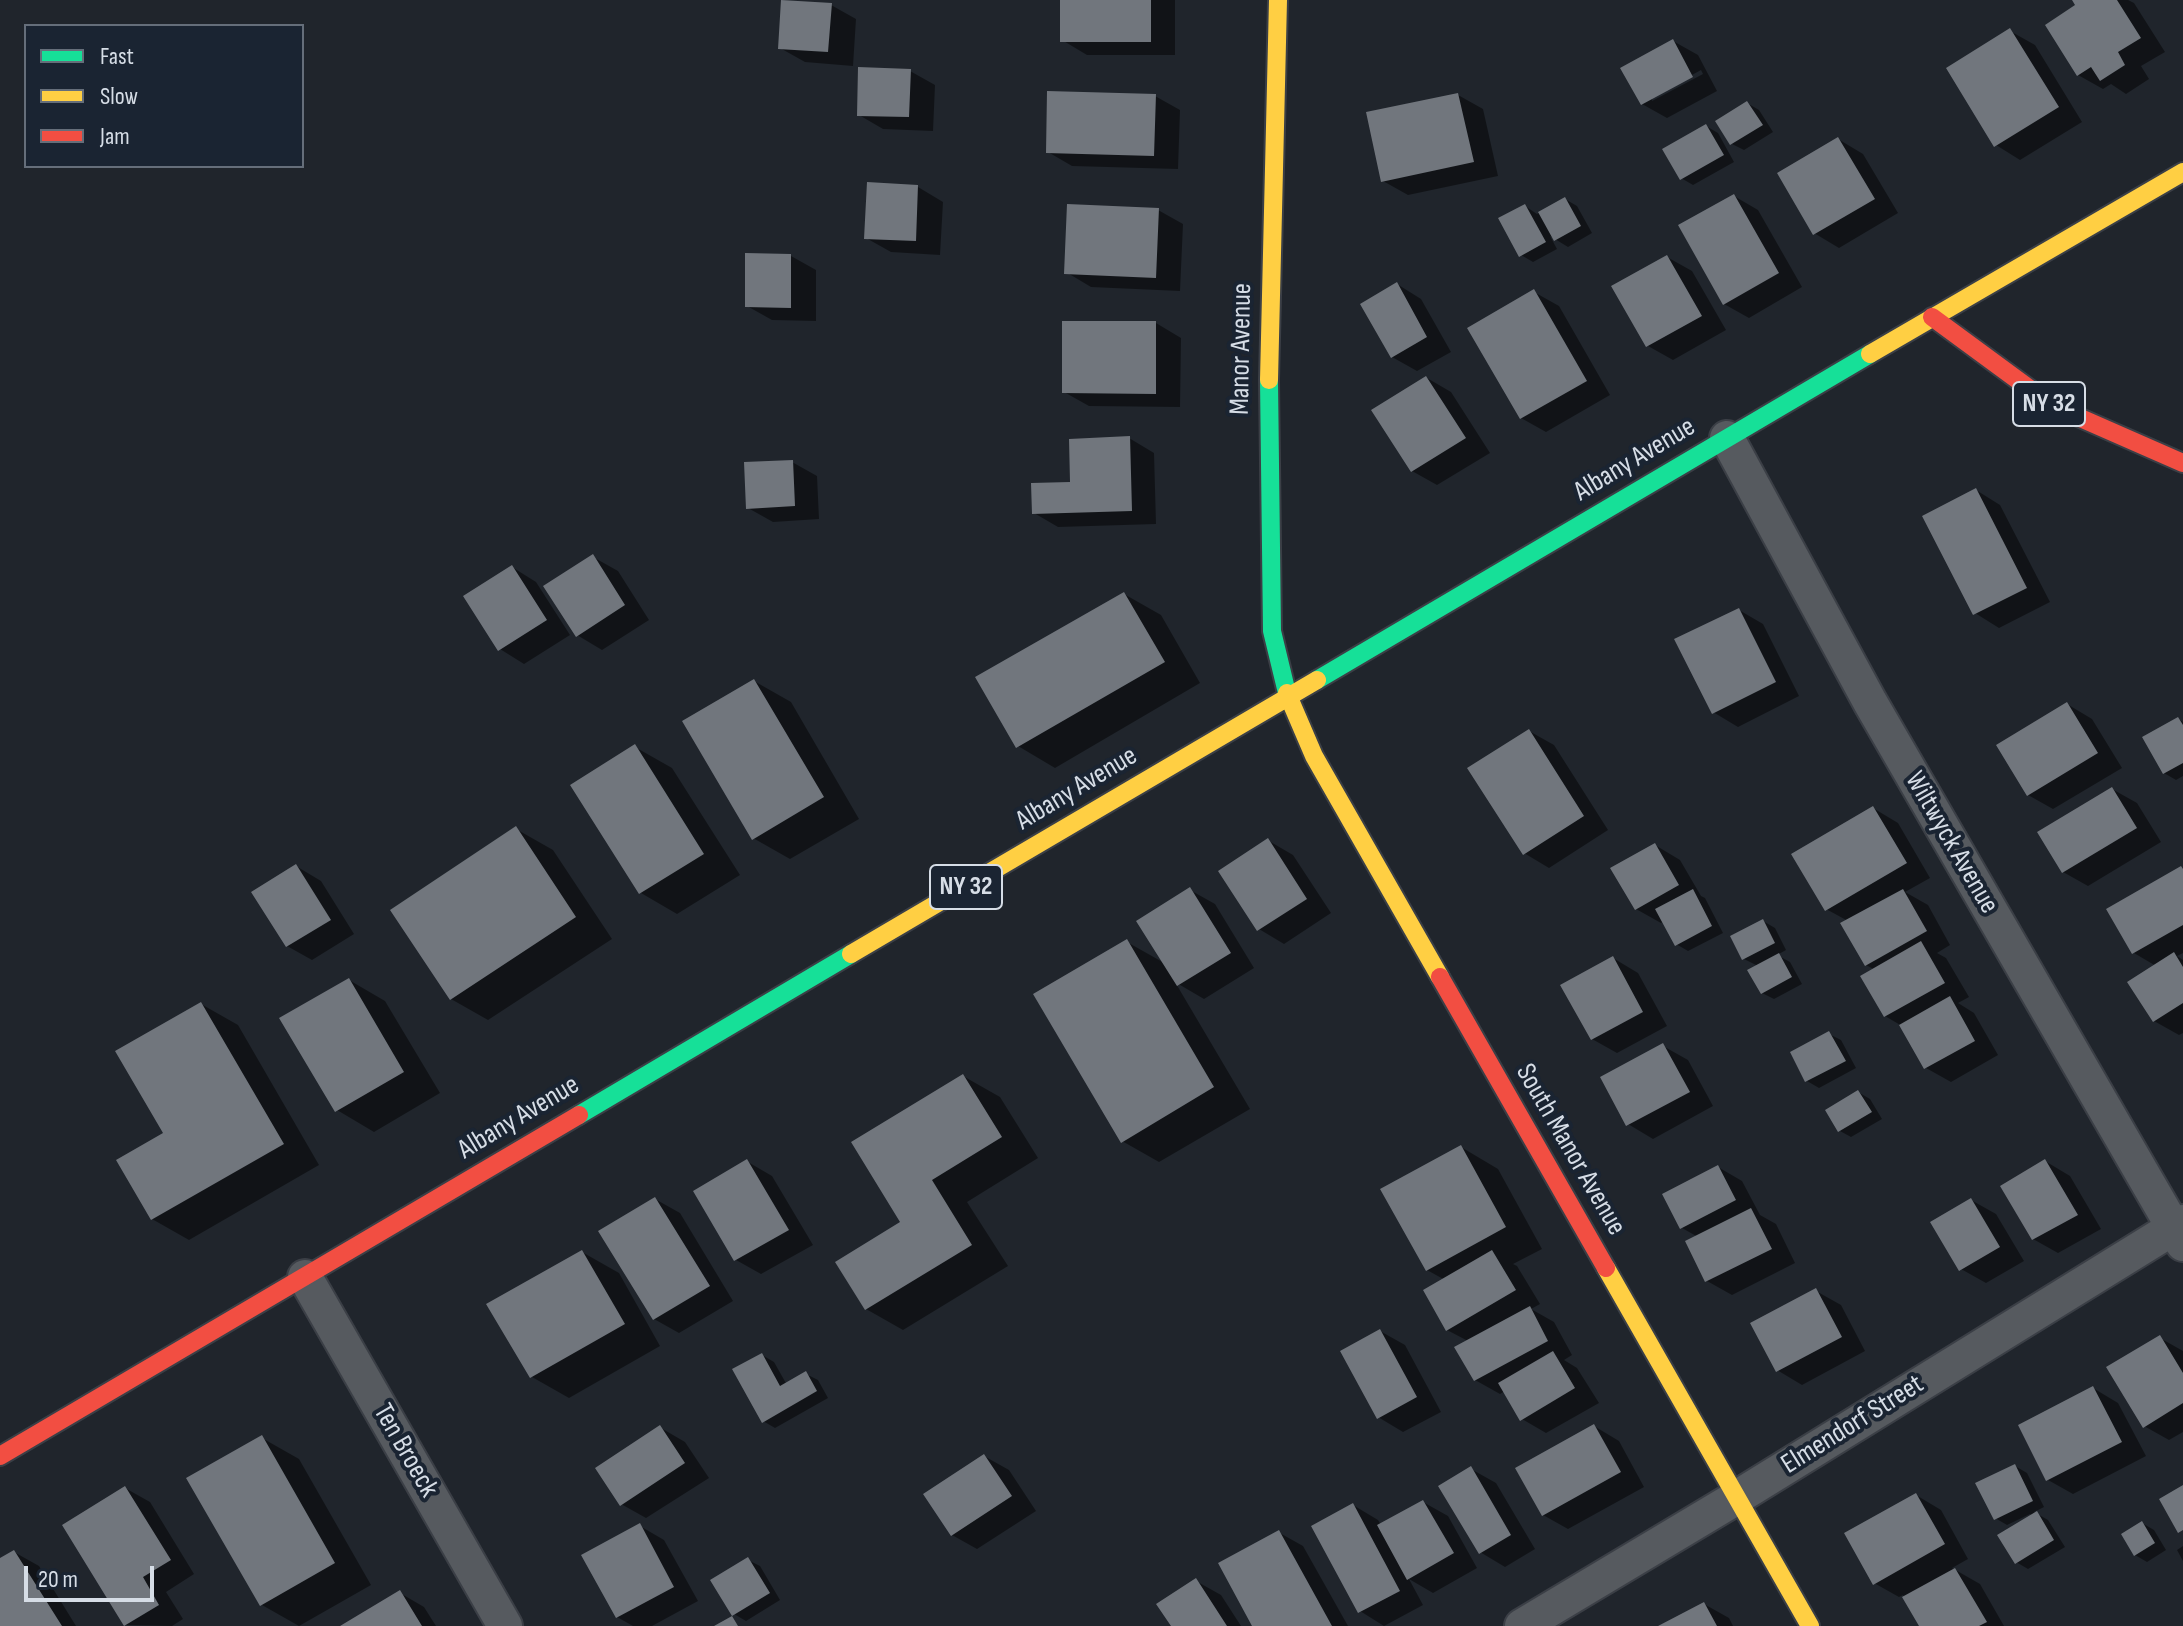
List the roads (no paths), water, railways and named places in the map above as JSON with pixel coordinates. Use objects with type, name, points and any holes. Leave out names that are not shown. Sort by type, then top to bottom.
[{"type":"main road","name":"Manor Avenue","points":[[1283,3],[1269,368],[1272,631],[1288,697]]},
{"type":"main road","name":"Albany Avenue","points":[[0,1456],[2183,172]]},
{"type":"main road","name":"NY 32","points":[[1932,317],[2053,406],[2183,463]]},
{"type":"main road","name":"South Manor Avenue","points":[[1288,697],[1314,756],[1810,1626]]},
{"type":"street","name":"Wiltwyck Avenue","points":[[1727,438],[1870,702],[2180,1231]]},
{"type":"street","name":"Elmendorf Street","points":[[1522,1626],[2180,1231]]},
{"type":"street","name":"Ten Broeck","points":[[305,1277],[505,1626]]}]
